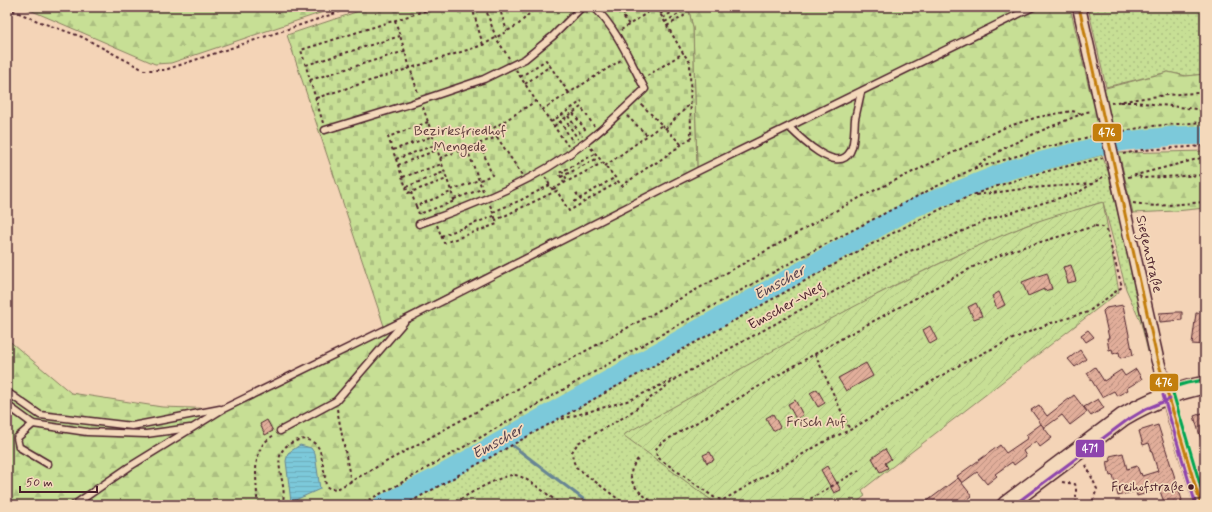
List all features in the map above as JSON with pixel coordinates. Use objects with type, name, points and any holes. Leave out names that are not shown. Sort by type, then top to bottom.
[{"type":"main road","points":[[1006,505],[1123,418],[1144,405],[1168,394],[1205,385]]},
{"type":"street","name":"Siegenstraße","points":[[1079,7],[1157,358],[1201,505]]},
{"type":"lane","points":[[325,130],[484,79],[525,59],[553,36],[582,7]]},
{"type":"lane","points":[[419,224],[526,181],[598,132],[645,89],[615,34],[594,7]]},
{"type":"lane","points":[[74,505],[129,468],[223,409],[407,320],[568,236],[1033,7]]},
{"type":"lane","points":[[789,127],[806,143],[827,158],[837,160],[846,156],[850,152],[853,142],[855,118],[861,92]]},
{"type":"lane","points":[[280,431],[336,401],[407,320]]},
{"type":"lane","points":[[7,392],[40,415],[132,426],[223,409]]},
{"type":"lane","points":[[7,405],[33,424],[87,432],[146,434],[194,428]]},
{"type":"lane","points":[[33,424],[17,438],[19,446],[48,464]]},
{"type":"path","points":[[7,8],[82,37],[144,70],[165,70],[354,7]]},
{"type":"path","points":[[325,130],[301,50],[437,7]]},
{"type":"path","points":[[472,7],[483,45]]},
{"type":"path","points":[[485,7],[496,38],[524,84],[553,126],[595,154],[622,186],[691,138],[690,62],[683,53],[656,7],[615,34]]},
{"type":"path","points":[[499,7],[507,31]]},
{"type":"path","points":[[316,98],[483,45],[518,25],[536,7]]},
{"type":"path","points":[[623,7],[618,8],[629,25]]},
{"type":"path","points":[[623,15],[636,7]]},
{"type":"path","points":[[658,10],[662,7]]},
{"type":"path","points":[[660,14],[671,7]]},
{"type":"path","points":[[663,18],[681,7],[685,10],[665,22]]},
{"type":"path","points":[[667,26],[684,16],[681,12]]},
{"type":"path","points":[[395,20],[432,136],[458,209]]},
{"type":"path","points":[[306,65],[400,36]]},
{"type":"path","points":[[310,80],[405,51]]},
{"type":"path","points":[[640,81],[683,53]]},
{"type":"path","points":[[542,110],[627,56]]},
{"type":"path","points":[[520,77],[546,60],[569,93]]},
{"type":"path","points":[[524,84],[550,66]]},
{"type":"path","points":[[358,505],[394,487],[608,364],[801,257],[919,195],[971,170],[1006,147],[1083,114],[1102,111],[1116,102],[1141,97],[1205,93]]},
{"type":"path","points":[[635,98],[682,145]]},
{"type":"path","points":[[551,122],[582,101]]},
{"type":"path","points":[[526,181],[492,130],[536,102]]},
{"type":"path","points":[[1116,102],[1135,102],[1205,110]]},
{"type":"path","points":[[665,129],[690,104]]},
{"type":"path","points":[[553,126],[581,107],[598,132]]},
{"type":"path","points":[[622,111],[647,136]]},
{"type":"path","points":[[282,505],[284,500],[284,486],[278,462],[281,450],[290,443],[297,440],[306,439],[319,447],[326,486],[330,489],[339,488],[863,196],[1006,127],[1038,118],[1072,111],[1083,114]]},
{"type":"path","points":[[573,113],[581,145]]},
{"type":"path","points":[[568,116],[581,145]]},
{"type":"path","points":[[564,118],[581,145]]},
{"type":"path","points":[[560,121],[581,145]]},
{"type":"path","points":[[428,122],[388,137],[408,193],[447,179]]},
{"type":"path","points":[[1111,133],[1151,126],[1205,122]]},
{"type":"path","points":[[605,166],[662,125]]},
{"type":"path","points":[[971,170],[1043,148],[1104,134]]},
{"type":"path","points":[[393,150],[432,136]]},
{"type":"path","points":[[440,158],[497,137]]},
{"type":"path","points":[[416,206],[492,175],[480,144]]},
{"type":"path","points":[[396,159],[435,145]]},
{"type":"path","points":[[1120,155],[1142,150],[1205,146]]},
{"type":"path","points":[[434,218],[444,244],[497,224],[467,149]]},
{"type":"path","points":[[398,165],[437,150]]},
{"type":"path","points":[[564,183],[559,173],[595,154]]},
{"type":"path","points":[[1116,175],[1139,175],[1205,157]]},
{"type":"path","points":[[561,177],[598,158]]},
{"type":"path","points":[[406,505],[862,249],[943,208],[1019,179],[1054,169],[1105,158]]},
{"type":"path","points":[[496,220],[602,163]]},
{"type":"path","points":[[402,177],[442,164]]},
{"type":"path","points":[[542,171],[550,185],[554,190],[557,190],[569,211],[618,182]]},
{"type":"path","points":[[562,171],[568,181]]},
{"type":"path","points":[[406,187],[444,172]]},
{"type":"path","points":[[1139,175],[1142,178],[1205,175]]},
{"type":"path","points":[[574,202],[614,178]]},
{"type":"path","name":"Emscher-Weg","points":[[626,505],[576,467],[572,452],[578,443],[626,416],[680,376],[904,253],[944,239],[987,220],[1079,192],[1099,179]]},
{"type":"path","points":[[973,196],[1030,188],[1092,184]]},
{"type":"path","points":[[493,212],[550,185]]},
{"type":"path","points":[[454,199],[482,189]]},
{"type":"path","points":[[411,192],[419,214]]},
{"type":"path","points":[[576,193],[583,203]]},
{"type":"path","points":[[1122,204],[1135,203],[1156,206],[1205,202]]},
{"type":"path","points":[[441,236],[494,216]]},
{"type":"path","points":[[1095,226],[1103,227],[1107,232],[1122,287],[1088,312],[1048,324],[1008,341],[963,363],[850,430],[829,439],[723,500],[715,498],[658,457],[656,449],[661,443],[815,354],[942,283],[975,266],[1010,251],[1095,226]]},
{"type":"path","points":[[815,354],[850,430]]},
{"type":"path","points":[[557,420],[630,400],[680,376]]},
{"type":"path","points":[[336,401],[351,482]]},
{"type":"path","points":[[257,505],[258,492],[256,467],[260,450],[265,442],[280,431]]},
{"type":"path","points":[[638,459],[633,465],[631,476],[632,483],[636,489],[656,505]]},
{"type":"path","points":[[1086,465],[1097,489],[1091,505]]},
{"type":"path","points":[[800,505],[859,470]]},
{"type":"path","points":[[450,505],[504,477],[516,475],[536,486],[561,505]]},
{"type":"path","points":[[1062,482],[1075,484],[1076,504]]},
{"type":"path","points":[[520,505],[524,501],[534,502],[539,505]]},
{"type":"green space","points":[[23,7],[338,7],[171,63],[155,64]]},
{"type":"green space","name":"Bezirksfriedhof Mengede","points":[[371,7],[688,7],[693,28],[697,168],[384,326],[287,35]]},
{"type":"green space","points":[[688,7],[1070,7],[1090,92],[1168,72],[1186,76],[1205,74],[1205,135],[1174,136],[1126,141],[1099,146],[1012,169],[911,209],[437,477],[382,505],[7,505],[7,339],[71,393],[162,407],[223,409],[697,168],[693,28]]},
{"type":"green space","points":[[1088,7],[1205,7],[1205,74],[1186,76],[1168,72],[1106,87]]},
{"type":"green space","points":[[1205,151],[1205,208],[1133,213],[1119,153]]},
{"type":"green space","points":[[1102,155],[1108,171],[1151,353],[1148,352],[1141,323],[1126,289],[1103,202],[1027,225],[953,257],[895,285],[624,435],[718,505],[383,505],[437,477],[911,209],[956,192]]},
{"type":"green space","name":"Frisch Auf","points":[[1103,202],[1119,292],[862,490],[865,496],[853,505],[718,505],[623,435],[821,324],[922,272],[1034,222]]},
{"type":"water","points":[[300,445],[311,448],[315,454],[320,489],[291,502],[286,461],[288,453]]},
{"type":"building","points":[[1071,265],[1076,281],[1068,283],[1063,267]]},
{"type":"building","points":[[1047,273],[1052,289],[1044,291],[1044,289],[1028,296],[1022,282]]},
{"type":"building","points":[[999,292],[1005,305],[997,309],[992,296]]},
{"type":"building","points":[[976,303],[982,316],[974,319],[968,307]]},
{"type":"building","points":[[1123,305],[1133,355],[1120,358],[1119,352],[1113,354],[1112,349],[1109,350],[1107,338],[1109,338],[1103,311],[1106,308]]},
{"type":"building","points":[[1182,312],[1182,320],[1160,322],[1159,313]]},
{"type":"building","points":[[1196,313],[1205,314],[1205,345],[1192,344]]},
{"type":"building","points":[[930,326],[937,340],[930,344],[923,330]]},
{"type":"building","points":[[1088,330],[1094,337],[1086,342],[1081,335]]},
{"type":"building","points":[[1080,350],[1086,359],[1075,367],[1068,359]]},
{"type":"building","points":[[866,363],[873,376],[846,391],[838,378]]},
{"type":"building","points":[[1095,367],[1104,381],[1121,370],[1125,376],[1136,369],[1142,379],[1127,388],[1128,390],[1117,396],[1114,391],[1102,397],[1087,373]]},
{"type":"building","points":[[817,389],[825,403],[818,407],[810,393]]},
{"type":"building","points":[[1074,395],[1087,412],[1070,425],[1062,415],[1044,428],[1031,410],[1039,405],[1047,416]]},
{"type":"building","points":[[1098,399],[1104,408],[1091,416],[1084,407]]},
{"type":"building","points":[[795,400],[803,415],[796,419],[788,404]]},
{"type":"building","points":[[1205,412],[1205,446],[1203,446],[1194,416]]},
{"type":"building","points":[[773,414],[780,427],[773,431],[766,418]]},
{"type":"building","points":[[267,420],[273,431],[265,435],[260,424]]},
{"type":"building","points":[[1041,424],[1052,438],[1040,447],[1036,441],[1023,451],[1026,456],[1014,465],[1012,462],[995,474],[997,476],[987,484],[977,472],[962,483],[957,476],[1000,445],[1006,453],[1028,438],[1026,435]]},
{"type":"building","points":[[1158,425],[1182,500],[1179,505],[1165,505],[1160,491],[1158,490],[1137,496],[1136,491],[1118,496],[1113,475],[1110,476],[1107,462],[1111,461],[1110,456],[1123,453],[1127,469],[1137,466],[1142,476],[1158,471],[1149,443],[1143,445],[1139,431]]},
{"type":"building","points":[[885,449],[891,459],[885,463],[888,468],[880,472],[872,458]]},
{"type":"building","points":[[710,452],[714,460],[707,463],[703,455]]},
{"type":"building","points":[[827,466],[841,490],[834,493],[821,470]]},
{"type":"building","points":[[958,478],[972,496],[961,505],[922,505]]},
{"type":"waterway","name":"Emscher","points":[[382,505],[437,477],[911,209],[1012,169],[1099,146],[1126,141],[1174,136],[1205,135]]},
{"type":"waterway","points":[[504,439],[591,505]]},
{"type":"transit line","name":"476","points":[[1079,7],[1157,358],[1201,505]]},
{"type":"transit line","points":[[1167,389],[1204,380]]},
{"type":"transit line","points":[[1173,393],[1205,501]]},
{"type":"transit line","name":"471","points":[[1163,395],[1196,505]]},
{"type":"transit line","name":"471","points":[[1014,505],[1126,421],[1146,409],[1170,399]]},
{"type":"place","name":"Freihofstraße","points":[[1191,487]]}]
